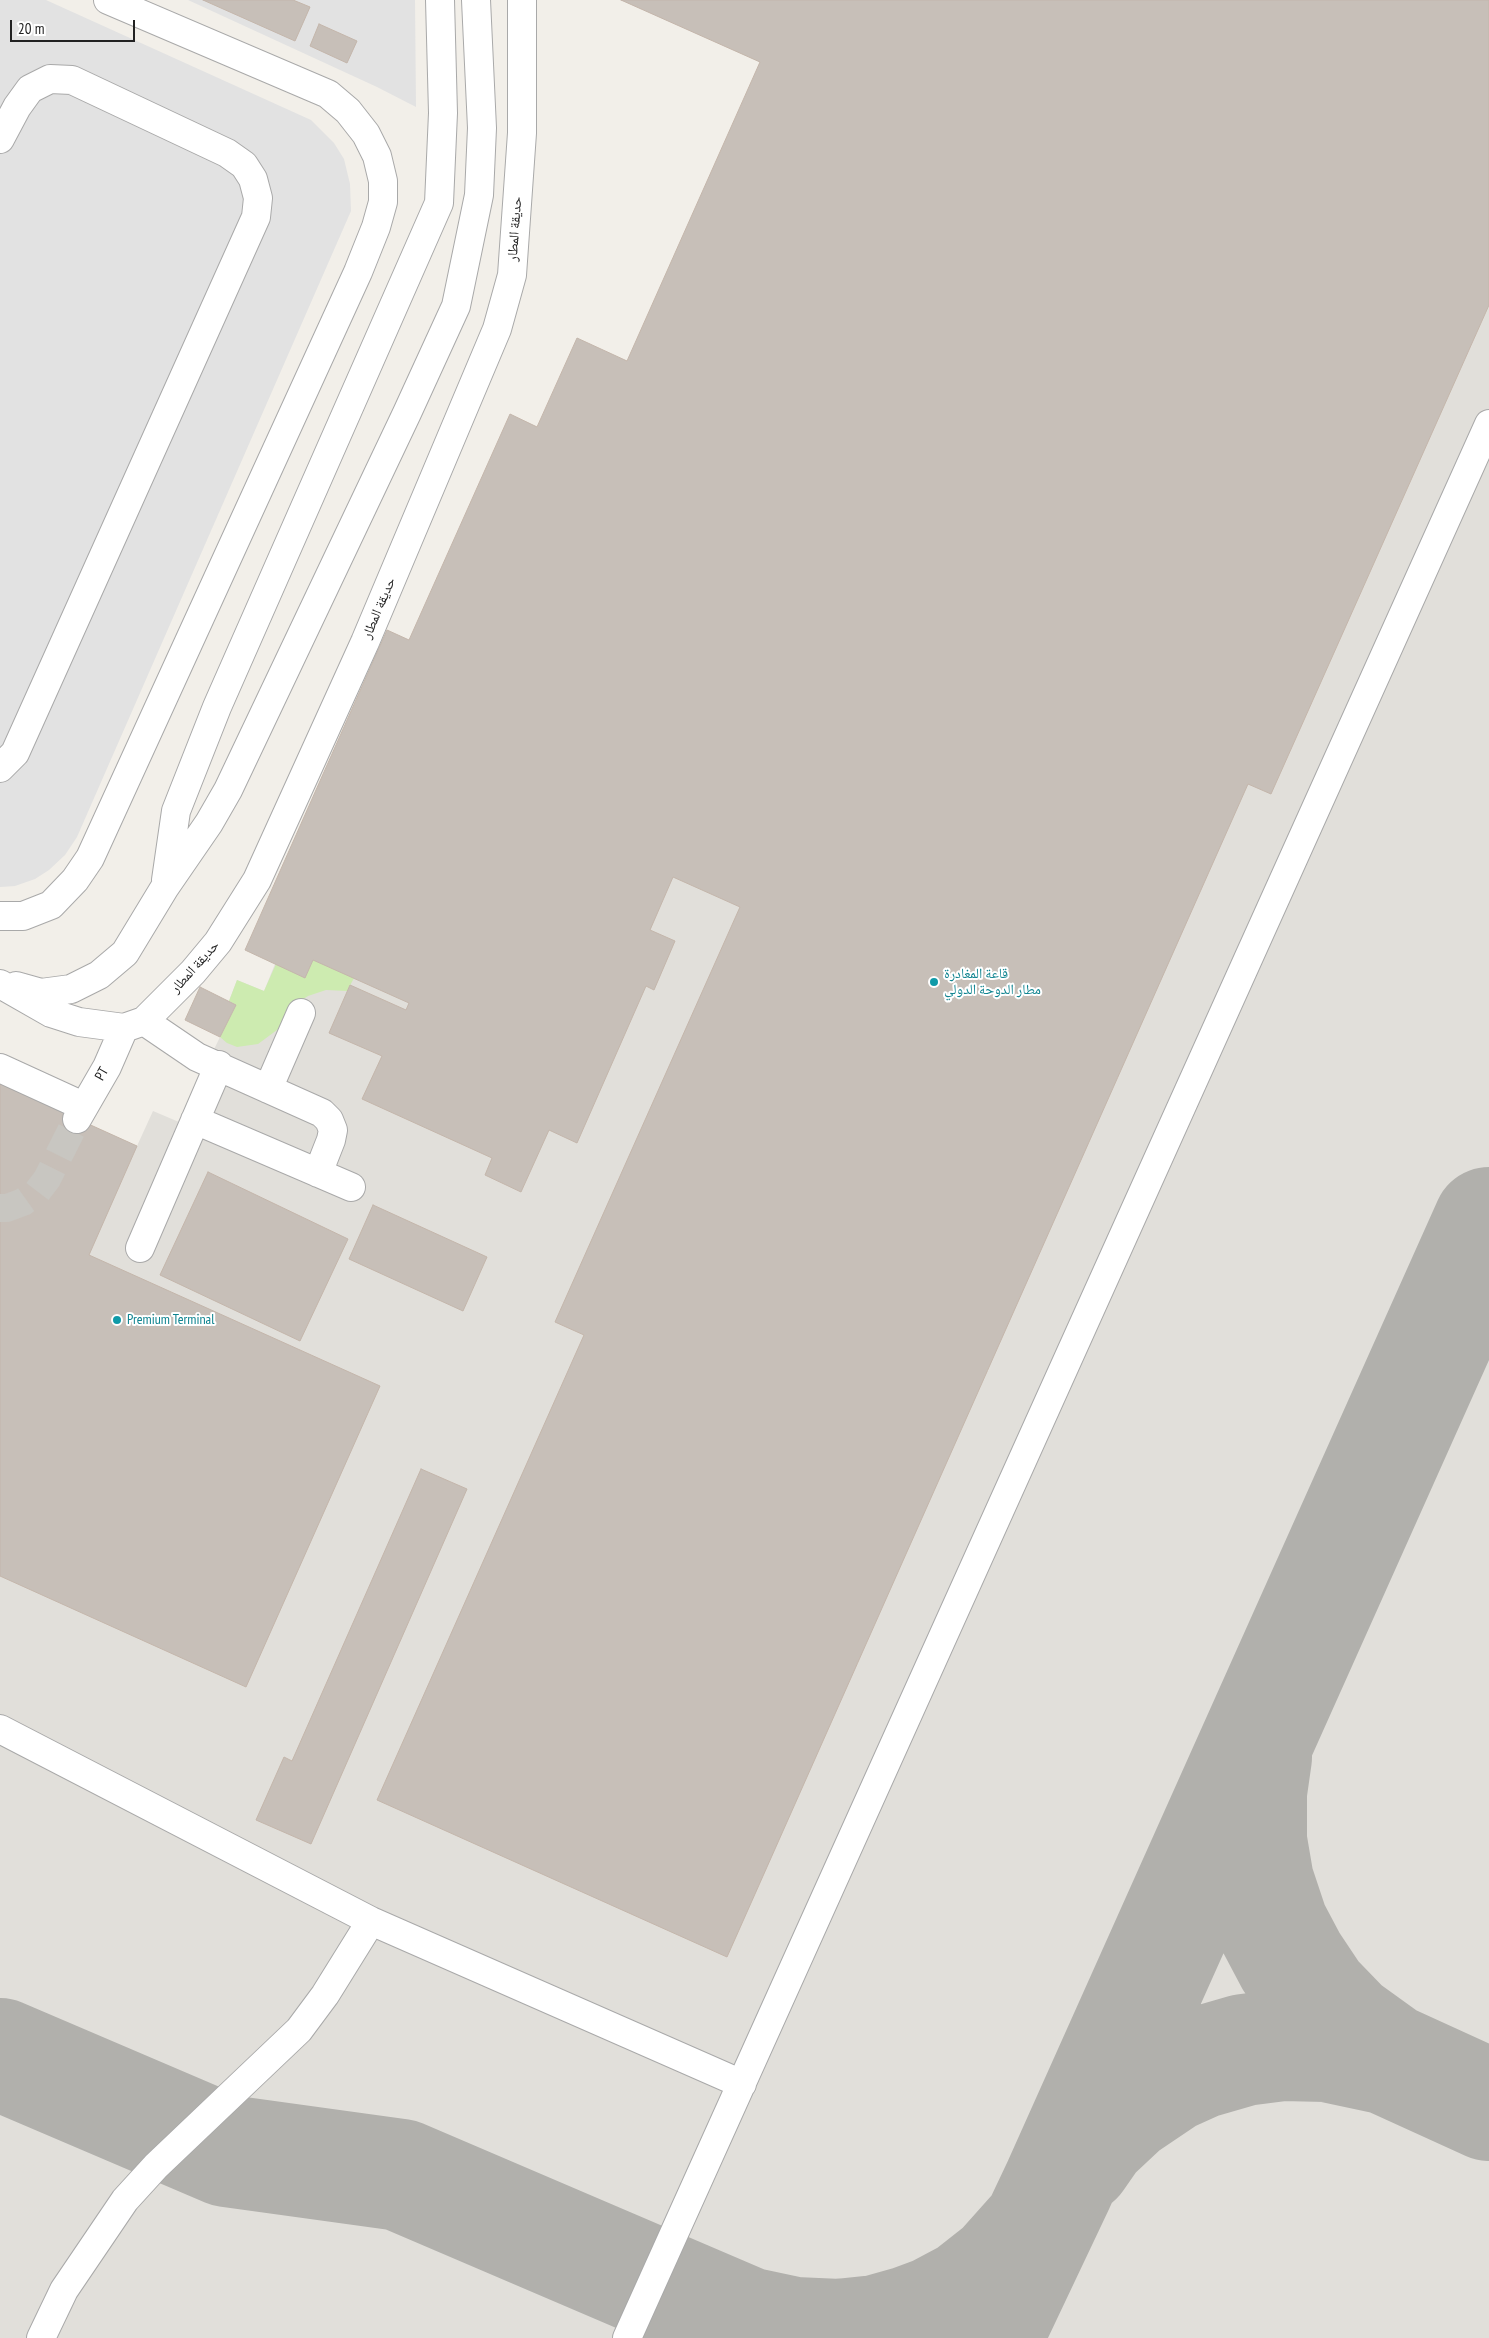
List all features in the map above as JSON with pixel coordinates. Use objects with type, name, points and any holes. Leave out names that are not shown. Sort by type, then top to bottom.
[{"type":"street","points":[[0,916],[23,916],[51,905],[75,880],[90,858],[358,272],[376,227],[383,202],[383,181],[377,156],[370,142],[348,111],[328,94],[108,0]]},
{"type":"street","points":[[165,887],[176,811],[217,706],[440,203],[442,114],[440,0]]},
{"type":"street","points":[[0,983],[41,992],[71,989],[99,975],[126,953],[165,887],[209,823],[246,756],[456,306],[479,195],[482,128],[476,0]]},
{"type":"street","name":"حديقة المطار","points":[[134,1025],[193,972],[218,942],[257,880],[365,642],[497,329],[512,266],[522,133],[522,0]]},
{"type":"street","points":[[0,139],[17,107],[30,89],[50,79],[72,80],[227,153],[244,165],[253,179],[258,198],[256,217],[15,753],[0,768]]},
{"type":"street","points":[[626,2338],[1489,424]]},
{"type":"street","points":[[0,983],[51,1013],[79,1022],[134,1025],[198,1057],[322,1113],[329,1120],[333,1130],[318,1173]]},
{"type":"street","points":[[268,1089],[301,1013]]},
{"type":"street","name":"PT","points":[[0,1068],[80,1113],[134,1025]]},
{"type":"street","points":[[140,1248],[219,1065]]},
{"type":"street","points":[[195,1120],[351,1187]]},
{"type":"street","points":[[0,1729],[371,1921],[742,2084]]},
{"type":"street","points":[[41,2338],[64,2290],[124,2200],[156,2166],[299,2030],[325,1995],[371,1921]]},
{"type":"shaded area","points":[[0,0],[46,0],[311,120],[334,143],[344,159],[350,184],[351,211],[77,837],[65,855],[49,870],[35,879],[15,886],[0,887]]},
{"type":"shaded area","points":[[188,0],[415,0],[416,107],[377,87]]},
{"type":"shaded area","points":[[621,0],[1489,0],[1489,2338],[0,2338],[0,1084],[137,1146],[153,1111],[179,1122],[220,1037],[185,1020],[200,987],[229,1001],[237,980],[264,991],[275,964],[245,950],[387,630],[409,640],[510,414],[538,427],[577,338],[627,361],[760,62]]},
{"type":"green space","points":[[313,960],[354,978],[347,991],[326,990],[308,996],[300,1001],[277,1030],[258,1044],[237,1047],[227,1043],[220,1037],[236,1005],[229,1001],[237,980],[264,991],[276,964],[305,978]]},
{"type":"building","points":[[203,0],[293,0],[310,7],[295,41]]},
{"type":"building","name":"قاعة المغادرة مطار الدوحة الدولي","points":[[621,0],[1489,0],[1489,305],[1271,794],[1248,784],[727,1957],[377,1800],[584,1335],[555,1322],[740,907],[673,877],[650,930],[675,941],[654,990],[646,986],[577,1143],[549,1130],[521,1192],[485,1175],[492,1158],[362,1099],[382,1056],[329,1033],[350,985],[406,1010],[409,1003],[313,960],[305,978],[245,950],[387,630],[409,640],[510,414],[537,427],[577,338],[627,361],[760,62]]},
{"type":"building","points":[[319,24],[357,41],[347,63],[310,46]]},
{"type":"building","points":[[200,987],[236,1005],[220,1037],[185,1020]]},
{"type":"building","name":"Premium Terminal","points":[[0,1084],[137,1146],[89,1255],[380,1386],[246,1687],[0,1576]]},
{"type":"building","points":[[208,1172],[348,1239],[300,1341],[160,1275]]},
{"type":"building","points":[[373,1205],[487,1257],[463,1311],[349,1259]]},
{"type":"building","points":[[421,1469],[467,1489],[311,1844],[256,1820],[284,1757],[292,1761]]},
{"type":"taxiway","points":[[986,2338],[1058,2186],[1489,1223]]},
{"type":"taxiway","points":[[1256,1757],[1251,1792],[1251,1841],[1258,1882],[1273,1927],[1291,1961],[1315,1997],[1345,2028],[1388,2059],[1489,2105]]},
{"type":"taxiway","points":[[1077,2159],[1093,2136],[1125,2106],[1168,2077],[1199,2063],[1244,2050],[1283,2045],[1327,2046],[1388,2059]]},
{"type":"taxiway","points":[[0,2054],[227,2151],[401,2175],[747,2323],[794,2333],[839,2335],[877,2331],[936,2312],[968,2295],[1001,2269],[1034,2232]]},
{"type":"tunnel","points":[[0,1208],[7,1208],[23,1202],[37,1192],[47,1179],[77,1119]]},
{"type":"place","name":"قاعة المغادرة مطار الدوحة الدولي","points":[[934,982]]},
{"type":"place","name":"Premium Terminal","points":[[117,1320]]}]
